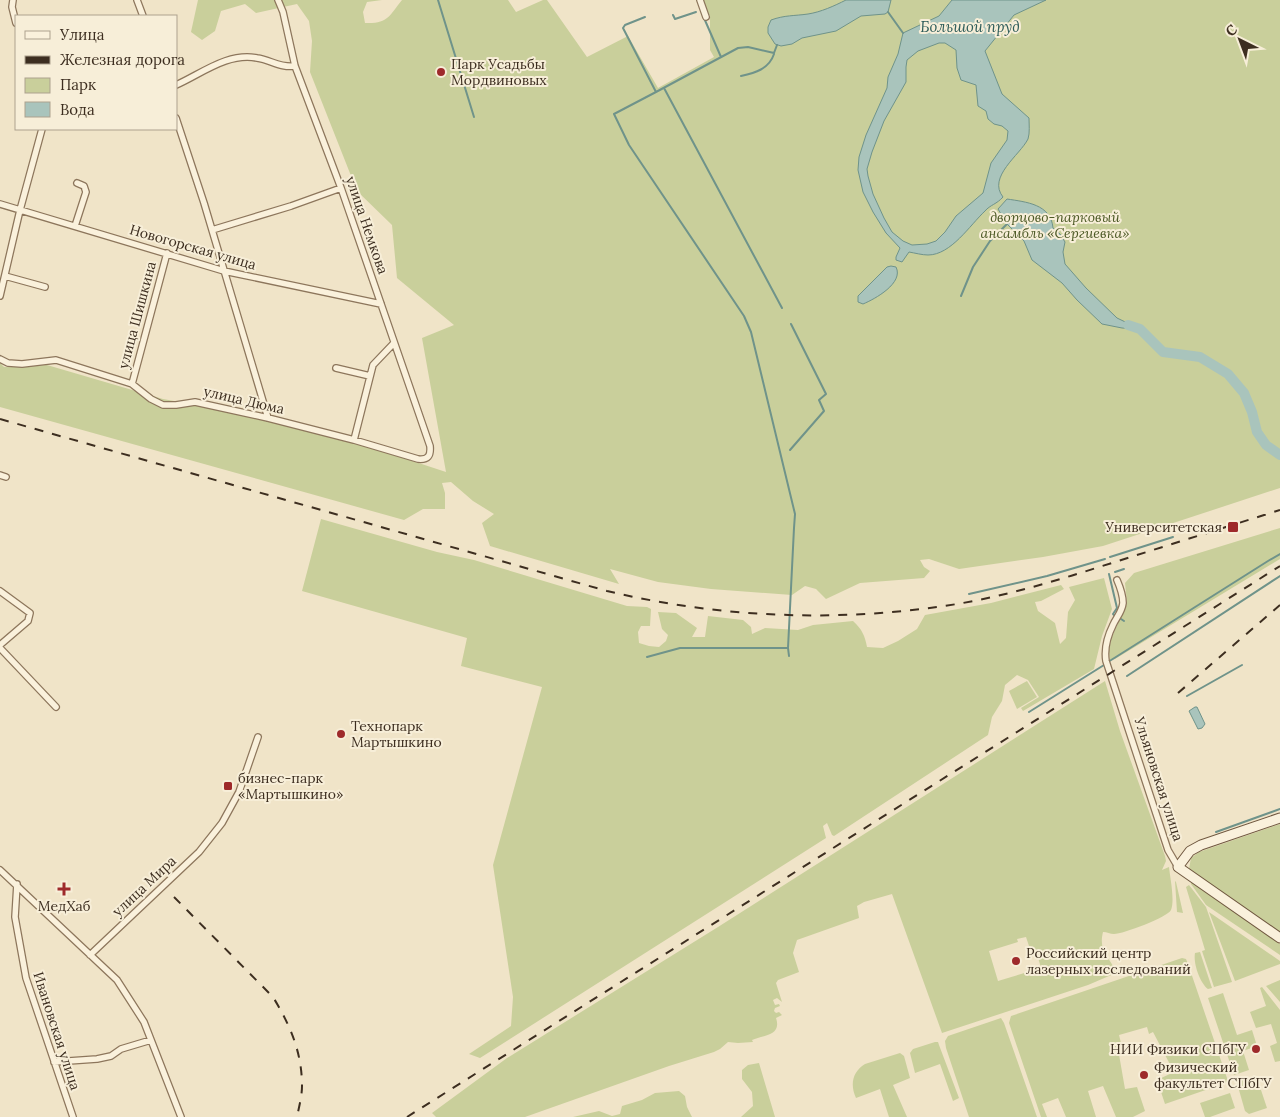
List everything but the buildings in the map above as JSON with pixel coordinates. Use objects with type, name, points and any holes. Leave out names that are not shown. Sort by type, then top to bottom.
[{"type":"street","points":[[14,0],[12,7],[15,19]]},
{"type":"street","points":[[137,0],[143,15]]},
{"type":"street","name":"улица Немкова","points":[[278,0],[283,12],[295,66],[341,188],[430,446],[431,452],[429,457]]},
{"type":"street","points":[[700,0],[706,17]]},
{"type":"street","points":[[178,84],[236,58],[256,58],[285,67],[295,66]]},
{"type":"street","points":[[178,124],[212,230],[268,418]]},
{"type":"street","points":[[0,296],[20,210],[42,130]]},
{"type":"street","points":[[75,226],[86,192],[84,186],[77,183]]},
{"type":"street","points":[[212,230],[291,206],[341,188]]},
{"type":"street","name":"Новогорская улица","points":[[0,204],[224,271],[381,304]]},
{"type":"street","name":"улица Шишкина","points":[[132,384],[167,253]]},
{"type":"street","points":[[5,276],[44,287]]},
{"type":"street","points":[[354,440],[373,365],[394,344]]},
{"type":"street","name":"улица Дюма","points":[[0,359],[22,364],[56,360],[132,384],[151,399],[163,405],[195,402],[268,418],[418,459],[429,457]]},
{"type":"street","points":[[336,368],[370,376]]},
{"type":"street","name":"Ульяновская улица","points":[[1117,580],[1121,588],[1123,603],[1104,650],[1106,661],[1168,850],[1178,867],[1280,938]]},
{"type":"street","points":[[0,591],[30,613],[28,621],[0,647],[56,707]]},
{"type":"street","name":"улица Мира","points":[[90,955],[199,852],[222,823],[240,792],[258,737]]},
{"type":"street","points":[[1178,867],[1190,851],[1201,845],[1280,818]]},
{"type":"street","points":[[0,870],[117,980],[144,1022],[181,1117]]},
{"type":"street","name":"Ивановская улица","points":[[17,884],[16,917],[26,978],[73,1117]]},
{"type":"street","points":[[54,1062],[97,1059],[111,1056],[121,1049],[151,1040]]},
{"type":"green space","name":"дворцово-парковый ансамбль «Сергиевка»","points":[[198,0],[382,0],[367,2],[363,12],[365,23],[373,23],[379,22],[391,15],[402,0],[508,0],[516,12],[547,0],[587,57],[628,36],[658,88],[714,57],[710,50],[710,15],[703,0],[1280,0],[1280,488],[1103,546],[959,569],[929,559],[920,560],[924,567],[930,571],[924,578],[860,583],[826,599],[816,589],[805,586],[792,595],[711,589],[658,582],[610,569],[619,584],[490,546],[482,523],[494,514],[473,501],[451,482],[442,483],[445,493],[445,509],[423,509],[404,520],[0,407],[0,363],[4,367],[47,365],[163,399],[297,423],[446,472],[422,338],[454,325],[397,278],[392,225],[357,191],[310,72],[312,41],[309,21],[297,4],[256,13],[245,4],[221,11],[215,31],[202,40],[191,32]]},
{"type":"green space","points":[[321,519],[437,552],[474,560],[627,606],[647,607],[651,609],[650,626],[641,626],[638,632],[639,643],[649,646],[659,647],[666,641],[668,635],[662,629],[658,612],[676,613],[697,628],[692,637],[705,637],[708,616],[743,620],[751,627],[752,634],[765,628],[798,630],[813,625],[853,621],[863,633],[867,647],[883,648],[917,629],[925,615],[991,603],[1061,585],[1064,589],[1041,601],[1035,602],[1038,611],[1055,623],[1060,644],[1066,638],[1068,612],[1075,600],[1069,587],[1104,578],[1112,609],[1102,636],[1094,669],[1023,711],[1021,708],[1039,697],[1028,680],[1017,675],[1005,685],[1002,701],[992,717],[988,735],[834,836],[827,823],[823,826],[826,838],[480,1058],[469,1054],[511,1026],[513,997],[493,865],[542,687],[461,666],[467,638],[302,591]]},
{"type":"green space","points":[[1280,528],[1280,559],[1115,659],[1110,660],[1111,639],[1127,603],[1125,583],[1134,573]]},
{"type":"green space","points":[[1027,681],[1037,697],[1017,709],[1009,691]]},
{"type":"green space","points":[[1105,681],[1120,731],[1165,856],[1166,861],[1162,870],[1169,867],[1172,895],[1171,910],[1162,917],[1145,925],[1119,933],[1103,932],[1103,950],[1116,973],[1088,985],[942,1033],[892,894],[864,902],[857,906],[859,918],[797,940],[793,953],[799,972],[778,980],[776,983],[782,1002],[777,998],[773,1000],[775,1005],[779,1004],[780,1006],[775,1008],[774,1011],[782,1015],[776,1018],[776,1028],[770,1034],[752,1040],[753,1042],[728,1042],[714,1052],[525,1117],[436,1117],[432,1113],[507,1058],[718,927]],"holes":[[[1026,937],[1032,955],[1037,954],[1041,968],[998,981],[989,951],[1018,942],[1017,939]]]},
{"type":"green space","points":[[1280,824],[1280,934],[1189,869],[1191,858],[1199,852]]},
{"type":"green space","points":[[1176,882],[1183,913],[1177,912]]},
{"type":"green space","points":[[1191,882],[1280,944],[1280,955],[1206,905]]},
{"type":"green space","points":[[1189,885],[1206,907],[1232,982],[1214,987],[1202,951],[1205,950],[1186,887]]},
{"type":"green space","points":[[1209,912],[1280,961],[1280,964],[1235,981]]},
{"type":"green space","points":[[1200,952],[1212,988],[1208,989],[1205,986],[1198,972],[1195,953]]},
{"type":"green space","points":[[1182,958],[1186,959],[1188,964],[1228,1081],[1165,1104],[1157,1080],[1174,1072],[1153,1032],[1149,1034],[1147,1027],[1119,1035],[1121,1043],[1117,1043],[1125,1089],[1137,1087],[1145,1111],[1133,1117],[1116,1117],[1103,1086],[1088,1091],[1096,1117],[1066,1117],[1058,1098],[1042,1104],[1047,1117],[1041,1117],[1009,1023],[1011,1016]]},
{"type":"green space","points":[[1280,980],[1280,1002],[1266,986]]},
{"type":"green space","points":[[1262,987],[1280,1010],[1280,1061],[1275,1062],[1270,1046],[1277,1043],[1271,1024],[1256,1028],[1250,1012],[1266,1006],[1260,988]]},
{"type":"green space","points":[[1223,993],[1237,1035],[1252,1030],[1257,1046],[1243,1051],[1249,1070],[1234,1075],[1208,998]]},
{"type":"green space","points":[[1001,1018],[1037,1117],[969,1117],[945,1041],[948,1036]]},
{"type":"green space","points":[[938,1042],[959,1098],[953,1101],[940,1064],[915,1073],[910,1053],[913,1049]]},
{"type":"green space","points":[[900,1053],[904,1056],[910,1078],[893,1085],[907,1117],[889,1117],[880,1089],[856,1098],[853,1079],[857,1071],[865,1064]]},
{"type":"green space","points":[[759,1063],[775,1117],[741,1117],[753,1106],[752,1092],[742,1079],[742,1070],[748,1065]]},
{"type":"green space","points":[[1257,1078],[1267,1108],[1249,1114],[1245,1111],[1237,1083],[1244,1079]]},
{"type":"green space","points":[[679,1091],[685,1096],[687,1107],[692,1117],[573,1117],[599,1111],[612,1116],[620,1114],[622,1106],[642,1100],[655,1093]]},
{"type":"green space","points":[[1230,1093],[1235,1108],[1205,1117],[1200,1103]]},
{"type":"water","points":[[846,0],[891,0],[888,12],[885,14],[861,16],[836,31],[802,38],[792,44],[781,46],[775,44],[768,33],[771,20],[785,16],[818,12]]},
{"type":"water","name":"Большой пруд","points":[[952,0],[1046,0],[1014,15],[985,51],[1002,94],[1029,118],[1028,139],[1006,166],[999,182],[999,189],[1003,197],[987,209],[952,245],[936,254],[928,255],[909,252],[902,262],[896,260],[900,248],[886,233],[863,192],[858,170],[859,157],[866,135],[887,88],[888,77],[898,54],[903,33],[939,16]],"holes":[[[939,43],[945,43],[956,50],[957,68],[961,80],[976,85],[978,106],[986,111],[988,119],[1008,131],[1007,140],[991,163],[983,193],[956,216],[936,241],[912,245],[903,241],[892,232],[873,194],[867,169],[884,121],[906,82],[907,60],[918,51]]]},
{"type":"water","points":[[1007,199],[1022,201],[1043,209],[1048,214],[1053,228],[1065,242],[1063,252],[1065,264],[1086,288],[1117,318],[1140,329],[1102,324],[1062,283],[1032,260],[1024,241],[1007,224],[998,209]]},
{"type":"water","points":[[887,267],[896,267],[896,279],[887,290],[868,302],[863,304],[858,302],[858,296]]},
{"type":"water","points":[[1197,707],[1205,724],[1202,728],[1198,729],[1189,711]]},
{"type":"waterway","points":[[438,0],[474,117]]},
{"type":"waterway","points":[[673,15],[675,19],[696,12]]},
{"type":"waterway","points":[[888,12],[903,33]]},
{"type":"waterway","points":[[645,17],[625,25],[623,28],[656,92],[738,48],[748,47],[774,53],[777,45]]},
{"type":"waterway","points":[[704,18],[721,57]]},
{"type":"waterway","points":[[741,76],[756,72],[765,67],[774,54]]},
{"type":"waterway","points":[[664,88],[782,308]]},
{"type":"waterway","points":[[647,657],[680,648],[788,648],[795,514],[751,332],[744,316],[629,145],[614,114],[656,92]]},
{"type":"waterway","points":[[961,296],[973,267],[990,241],[1007,224]]},
{"type":"waterway","points":[[790,450],[824,411],[819,400],[826,394],[791,324]]},
{"type":"waterway","points":[[1128,325],[1140,329],[1163,352],[1200,357],[1228,374],[1244,393],[1252,412],[1257,432],[1266,445],[1280,455]]},
{"type":"waterway","points":[[1110,557],[1173,537]]},
{"type":"waterway","points":[[1108,662],[1280,554]]},
{"type":"waterway","points":[[969,594],[1047,576],[1105,559]]},
{"type":"waterway","points":[[1115,572],[1124,569]]},
{"type":"waterway","points":[[1109,574],[1117,608],[1113,614],[1115,616]]},
{"type":"waterway","points":[[1127,676],[1280,576]]},
{"type":"waterway","points":[[788,648],[789,656]]},
{"type":"waterway","points":[[1029,712],[1104,665]]},
{"type":"waterway","points":[[1187,696],[1242,665]]},
{"type":"waterway","points":[[1216,832],[1280,809]]},
{"type":"railway","points":[[0,419],[607,591],[693,607],[737,612],[781,615],[869,614],[957,604],[1058,580],[1280,510]]},
{"type":"railway","points":[[407,1117],[1280,566]]},
{"type":"railway","points":[[1178,693],[1280,605]]},
{"type":"railway","points":[[174,897],[273,997],[279,1007],[290,1028],[300,1062],[302,1090],[297,1117]]},
{"type":"place","name":"Парк Усадьбы Мордвиновых","points":[[441,72]]},
{"type":"place","name":"Университетская","points":[[1233,527]]},
{"type":"place","name":"Технопарк Мартышкино","points":[[341,734]]},
{"type":"place","name":"бизнес-парк «Мартышкино»","points":[[228,786]]},
{"type":"place","name":"МедХаб","points":[[64,889]]},
{"type":"place","name":"Российский центр лазерных исследований","points":[[1016,961]]},
{"type":"place","name":"НИИ Физики СПбГУ","points":[[1256,1049]]},
{"type":"place","name":"Физический факультет СПбГУ","points":[[1144,1075]]}]
